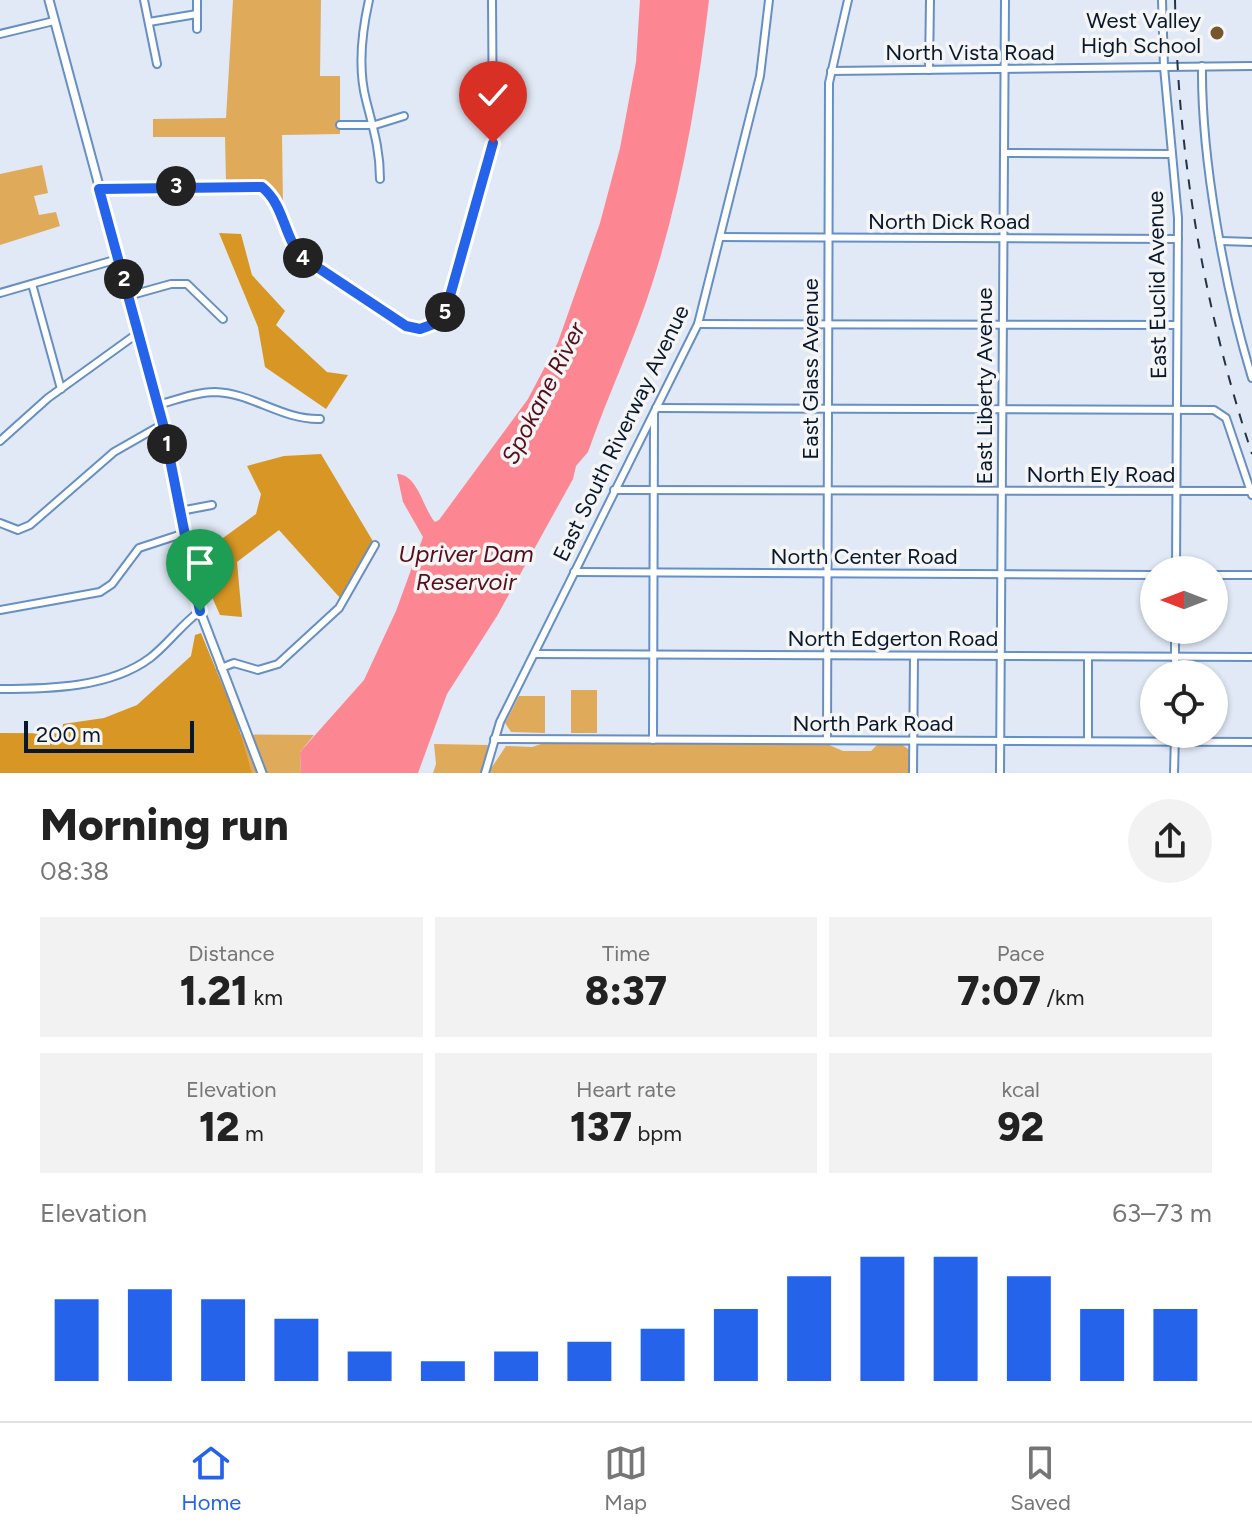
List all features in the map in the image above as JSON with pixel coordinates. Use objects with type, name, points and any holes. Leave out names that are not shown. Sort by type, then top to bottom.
[{"type":"main road","points":[[49,0],[163,424],[200,611],[262,773]]},
{"type":"street","points":[[144,0],[157,64]]},
{"type":"street","points":[[197,0],[197,29]]},
{"type":"street","points":[[369,0],[364,23],[363,77],[375,125],[380,179]]},
{"type":"street","points":[[99,189],[262,187],[273,196],[295,249],[302,257],[406,326],[428,328],[439,322],[446,310],[493,143],[492,0]]},
{"type":"street","name":"East South Riverway Avenue","points":[[485,773],[494,739],[534,654],[698,324],[760,76],[769,0]]},
{"type":"street","name":"East Glass Avenue","points":[[827,740],[831,71],[848,0]]},
{"type":"street","points":[[929,70],[930,0]]},
{"type":"street","name":"East Liberty Avenue","points":[[1000,773],[1005,0]]},
{"type":"street","name":"East Euclid Avenue","points":[[1162,0],[1164,67],[1178,239],[1176,556]]},
{"type":"street","points":[[149,22],[197,14]]},
{"type":"street","points":[[0,34],[54,21]]},
{"type":"street","points":[[1202,66],[1209,156],[1221,241],[1252,378]]},
{"type":"street","name":"North Vista Road","points":[[831,71],[1252,66]]},
{"type":"street","points":[[340,125],[375,125],[404,116]]},
{"type":"street","points":[[1005,153],[1171,154]]},
{"type":"street","name":"North Dick Road","points":[[720,237],[1178,239]]},
{"type":"street","points":[[1221,241],[1252,242]]},
{"type":"street","points":[[0,293],[118,259]]},
{"type":"street","points":[[32,284],[61,389]]},
{"type":"street","points":[[128,296],[171,284],[187,284],[223,319]]},
{"type":"street","points":[[698,324],[1177,325]]},
{"type":"street","points":[[0,441],[61,389],[138,333]]},
{"type":"street","points":[[158,405],[214,392],[230,394],[280,414],[320,419]]},
{"type":"street","points":[[653,740],[655,410],[1221,411],[1251,493]]},
{"type":"street","points":[[0,523],[18,530],[30,525],[114,452],[163,424]]},
{"type":"street","name":"North Ely Road","points":[[614,490],[1251,493]]},
{"type":"street","points":[[180,511],[212,505]]},
{"type":"street","points":[[0,610],[100,592],[112,584],[139,548],[185,533]]},
{"type":"street","points":[[221,668],[234,663],[258,670],[278,664],[339,608],[375,545]]},
{"type":"street","name":"North Center Road","points":[[574,572],[1140,575]]},
{"type":"street","points":[[1228,575],[1252,575]]},
{"type":"street","points":[[0,689],[101,680],[123,675],[151,657],[200,611]]},
{"type":"street","points":[[1175,644],[1175,657]]},
{"type":"street","name":"North Edgerton Road","points":[[534,654],[1252,657]]},
{"type":"street","points":[[913,773],[914,656]]},
{"type":"street","points":[[1088,657],[1088,741]]},
{"type":"street","name":"North Park Road","points":[[494,739],[1140,739]]},
{"type":"street","name":"North Park Road","points":[[1228,741],[1252,742]]},
{"type":"street","points":[[1174,773],[1175,748]]},
{"type":"shaded area","points":[[233,0],[321,0],[320,76],[340,76],[340,134],[282,135],[283,206],[278,198],[259,185],[226,182],[225,137],[153,137],[153,119],[226,118]]},
{"type":"shaded area","points":[[42,165],[48,193],[34,196],[39,215],[56,212],[60,226],[0,245],[0,174]]},
{"type":"shaded area","points":[[219,233],[241,234],[252,275],[285,311],[276,325],[327,372],[348,375],[326,409],[265,367],[258,327]]},
{"type":"shaded area","points":[[321,454],[374,543],[341,599],[279,530],[237,562],[242,617],[220,615],[208,588],[201,554],[256,514],[261,494],[247,466],[284,456]]},
{"type":"shaded area","points":[[201,633],[236,718],[252,773],[0,773],[0,733],[62,734],[63,724],[104,718],[137,705],[191,656],[195,635]]},
{"type":"shaded area","points":[[571,690],[597,690],[597,733],[571,733]]},
{"type":"shaded area","points":[[519,696],[545,696],[545,733],[511,732],[505,723]]},
{"type":"shaded area","points":[[0,733],[314,735],[300,752],[301,773],[0,773]]},
{"type":"shaded area","points":[[547,742],[827,744],[843,751],[871,751],[877,745],[901,744],[911,751],[910,773],[488,773],[506,746],[532,747]]},
{"type":"shaded area","points":[[434,744],[488,745],[481,773],[433,773],[436,764]]},
{"type":"water","name":"Upriver Dam Reservoir","points":[[640,0],[709,0],[688,142],[663,247],[638,324],[588,452],[576,466],[573,479],[497,616],[447,694],[418,773],[301,773],[300,752],[364,680],[396,611],[423,537],[403,502],[397,474],[410,480],[435,522],[439,520],[528,399],[558,342],[600,223],[620,148],[636,62]]},
{"type":"railway","points":[[1175,0],[1181,116],[1196,230],[1220,342],[1252,454]]},
{"type":"place","name":"West Valley High School","points":[[1217,33]]},
{"type":"route","points":[[200,611],[163,424],[99,189],[125,186],[262,187],[273,196],[281,209],[291,240],[302,257],[406,326],[420,329],[439,322],[446,310],[493,143]]},
{"type":"water label","name":"Spokane River","points":[[543,393]]}]
